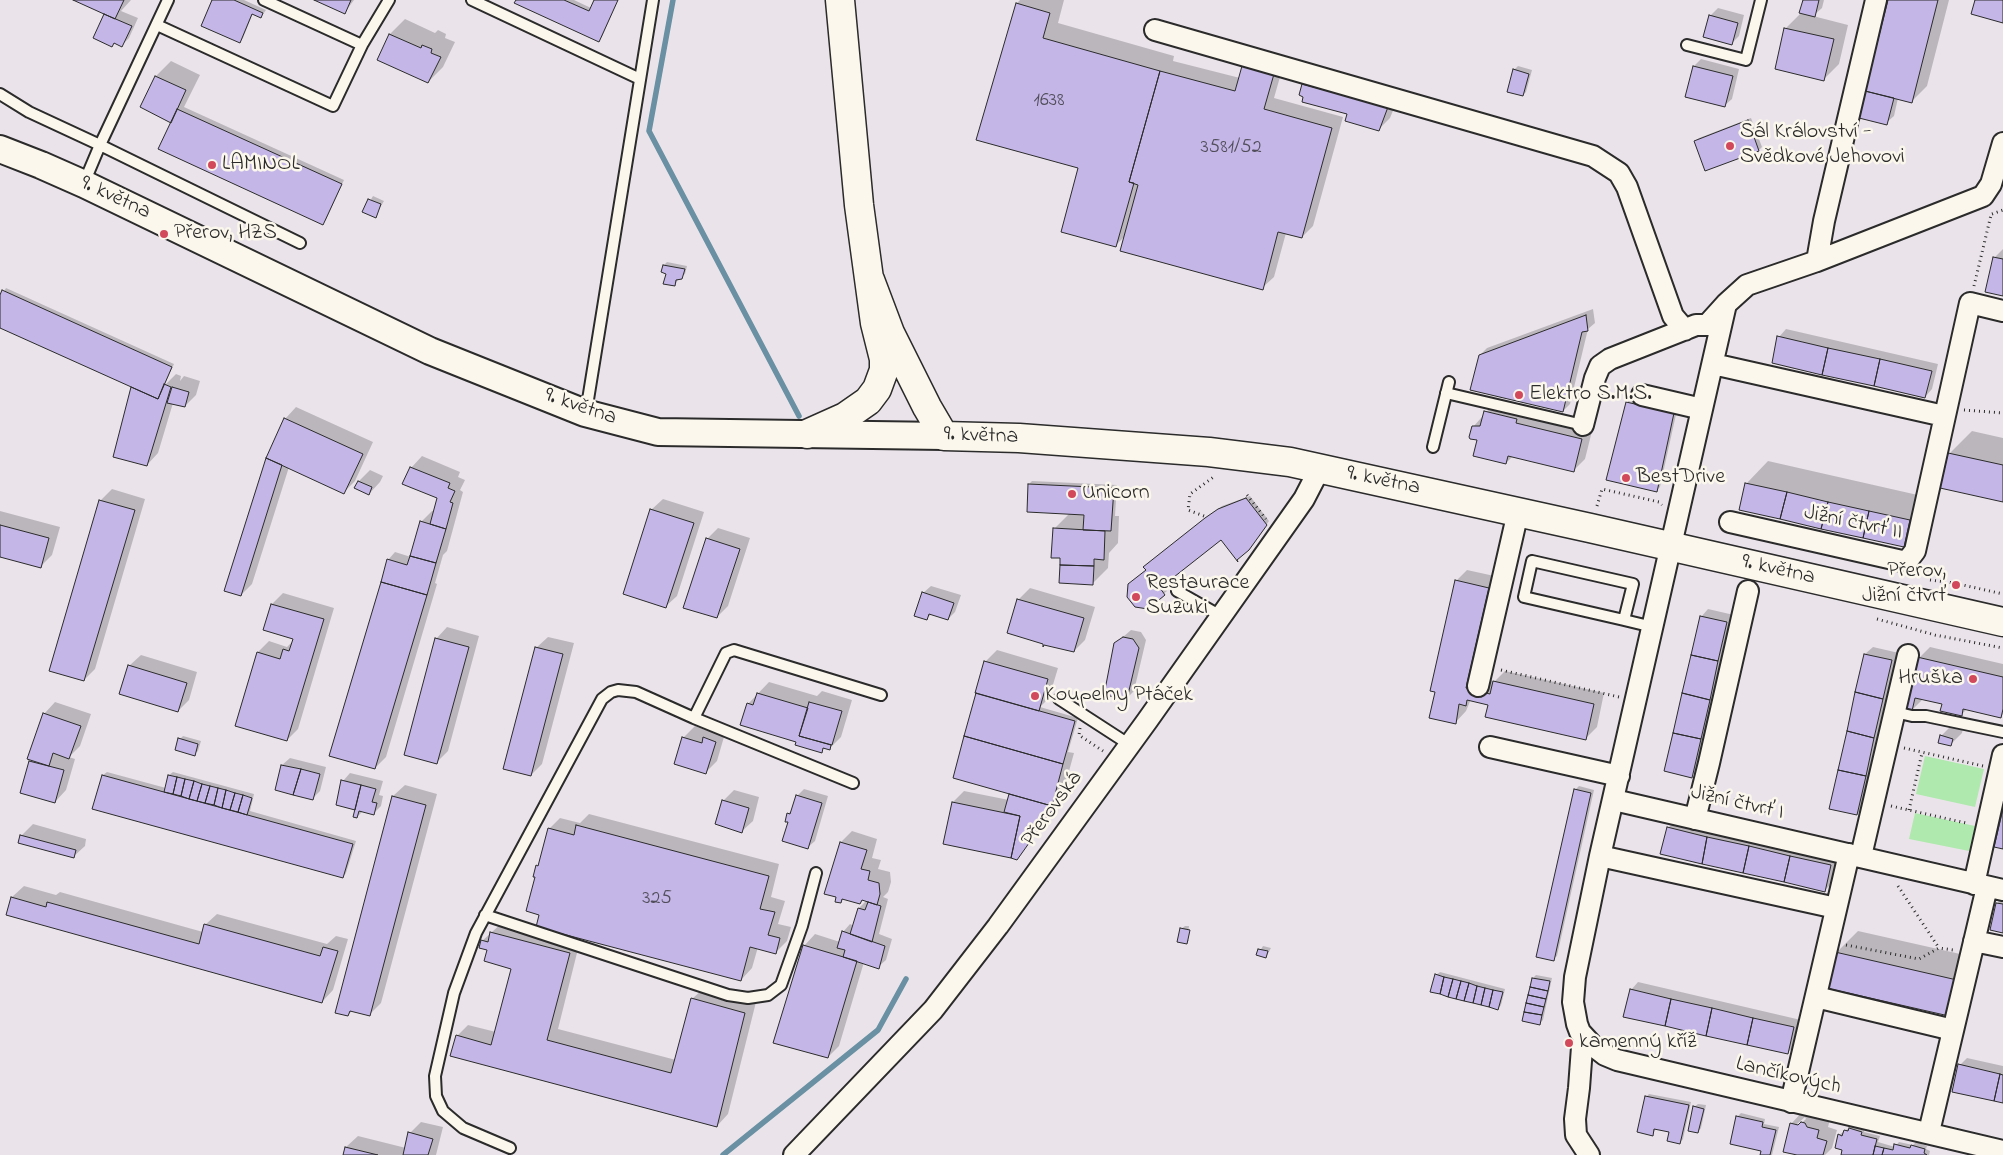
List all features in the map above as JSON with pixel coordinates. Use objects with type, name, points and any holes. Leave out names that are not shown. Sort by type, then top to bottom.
[{"type":"main road","points":[[807,434],[858,410],[868,401],[882,380],[884,370],[884,359],[875,323],[859,205],[840,0]]},
{"type":"main road","points":[[870,280],[890,333],[927,407],[944,436]]},
{"type":"main road","name":"9. května","points":[[944,436],[1019,438],[1209,452],[1290,462],[2003,622]]},
{"type":"street","points":[[1817,261],[1824,221],[1876,0]]},
{"type":"street","points":[[1155,30],[1593,156],[1619,173],[1627,187],[1673,316],[1685,330]]},
{"type":"street","points":[[1583,425],[1595,378],[1600,366],[1610,359],[1696,325],[1707,325],[1746,285],[1817,261],[1983,196],[1991,184],[2003,143]]},
{"type":"street","name":"9. května","points":[[0,149],[41,164],[84,184],[430,351],[585,413],[658,432],[944,436]]},
{"type":"street","points":[[1970,303],[2003,311]]},
{"type":"street","name":"Jižní čtvrť II","points":[[1730,522],[1908,560],[1915,551],[1970,303]]},
{"type":"street","points":[[1589,1155],[1576,1135],[1575,1127],[1580,1088],[1581,1032],[1574,1012],[1573,990],[1600,856],[1726,304]]},
{"type":"street","points":[[1713,364],[1945,412]]},
{"type":"street","points":[[1642,395],[1702,409]]},
{"type":"street","name":"Přerovská","points":[[794,1155],[933,1010],[998,926],[1130,746],[1304,499],[1320,468]]},
{"type":"street","points":[[1478,686],[1518,512]]},
{"type":"street","points":[[1695,819],[1748,591]]},
{"type":"street","points":[[1791,1102],[1836,908],[1855,855],[1895,712],[1908,655]]},
{"type":"street","points":[[1490,747],[1619,776]]},
{"type":"street","points":[[1929,1132],[1988,887],[2003,755]]},
{"type":"street","name":"Jižní čtvrť I","points":[[1614,800],[1988,887]]},
{"type":"street","points":[[1600,856],[1836,908]]},
{"type":"street","points":[[1974,941],[2003,947]]},
{"type":"street","points":[[1816,997],[1953,1030]]},
{"type":"street","name":"Lančíkových","points":[[1581,1032],[1604,1055],[1617,1060],[1791,1102],[1929,1132],[1964,1149],[2003,1151]]},
{"type":"lane","points":[[84,184],[100,144],[168,0]]},
{"type":"lane","points":[[264,0],[362,45]]},
{"type":"lane","points":[[156,25],[334,106],[362,45],[389,0]]},
{"type":"lane","points":[[472,0],[640,79]]},
{"type":"lane","points":[[585,413],[652,0]]},
{"type":"lane","points":[[1686,45],[1746,60],[1761,0]]},
{"type":"lane","points":[[0,94],[29,112],[100,144],[300,243]]},
{"type":"lane","points":[[1434,447],[1448,382]]},
{"type":"lane","points":[[1446,392],[1583,425]]},
{"type":"lane","points":[[1624,620],[1633,584],[1532,561],[1524,597],[1652,627]]},
{"type":"lane","points":[[1177,590],[1221,616]]},
{"type":"lane","points":[[694,718],[726,653],[734,650],[881,695]]},
{"type":"lane","points":[[510,1148],[463,1128],[443,1111],[436,1096],[435,1076],[454,993],[476,933],[602,699],[611,692],[618,690],[636,692],[852,783]]},
{"type":"lane","points":[[1059,699],[1130,746]]},
{"type":"lane","points":[[1895,712],[1912,716],[1926,716],[2003,732]]},
{"type":"lane","points":[[485,915],[728,995],[748,998],[768,994],[781,985],[802,926],[816,873]]},
{"type":"path","points":[[1970,303],[1991,215]]},
{"type":"path","points":[[1945,412],[2003,413]]},
{"type":"path","points":[[1204,516],[1188,510],[1190,494],[1219,474]]},
{"type":"path","points":[[1597,507],[1602,489],[1659,502],[1663,507],[1662,512]]},
{"type":"path","points":[[1873,618],[1935,635],[2003,648]]},
{"type":"path","points":[[1482,666],[1624,698]]},
{"type":"path","points":[[1900,748],[1986,767]]},
{"type":"path","points":[[1909,810],[1922,753]]},
{"type":"path","points":[[1714,797],[1727,796],[1758,804],[1767,816]]},
{"type":"path","points":[[1883,804],[1966,822]]},
{"type":"path","points":[[1843,944],[1919,959],[1939,948],[1893,878]]},
{"type":"green space","points":[[1925,756],[1984,769],[1975,807],[1916,794]]},
{"type":"green space","points":[[1915,813],[1975,826],[1969,851],[1909,839]]},
{"type":"building","points":[[73,0],[124,0],[115,19]]},
{"type":"building","points":[[212,0],[234,0],[263,13],[261,18],[252,14],[240,43],[201,26]]},
{"type":"building","points":[[314,0],[351,0],[345,14]]},
{"type":"building","points":[[516,0],[564,0],[589,11],[594,0],[618,0],[599,42],[514,3]]},
{"type":"building","points":[[1803,0],[1819,0],[1815,17],[1799,13]]},
{"type":"building","points":[[1888,0],[1938,0],[1912,103],[1865,91]]},
{"type":"building","points":[[1975,0],[2003,0],[2003,23],[1971,14]]},
{"type":"building","points":[[1016,3],[1050,13],[1043,38],[1160,71],[1129,182],[1134,183],[1116,247],[1061,232],[1078,168],[976,140]]},
{"type":"building","points":[[104,14],[132,26],[122,47],[114,43],[112,47],[93,38]]},
{"type":"building","points":[[1709,15],[1738,23],[1732,45],[1703,37]]},
{"type":"building","points":[[1784,28],[1834,39],[1824,81],[1775,69]]},
{"type":"building","points":[[389,34],[421,48],[422,45],[432,49],[431,53],[441,57],[428,83],[377,60]]},
{"type":"building","points":[[1242,66],[1274,74],[1264,109],[1332,128],[1302,238],[1278,232],[1263,290],[1120,251],[1138,185],[1129,182],[1160,71],[1235,91]]},
{"type":"building","points":[[1693,66],[1733,76],[1725,107],[1685,97]]},
{"type":"building","points":[[1513,69],[1529,74],[1523,96],[1507,92]]},
{"type":"building","points":[[155,76],[186,90],[171,123],[140,107]]},
{"type":"building","points":[[1302,84],[1388,107],[1379,131],[1345,121],[1347,114],[1302,102],[1303,97],[1299,95]]},
{"type":"building","points":[[1865,91],[1894,98],[1887,125],[1859,118]]},
{"type":"building","points":[[177,109],[342,184],[323,225],[158,149]]},
{"type":"building","points":[[1748,120],[1759,151],[1705,171],[1694,141]]},
{"type":"building","points":[[368,199],[381,204],[376,218],[362,212]]},
{"type":"building","points":[[1993,257],[2003,259],[2003,296],[1985,292]]},
{"type":"building","points":[[663,265],[685,269],[682,279],[676,280],[675,286],[663,284],[666,274],[661,272]]},
{"type":"building","points":[[2,290],[172,367],[158,399],[0,328],[0,295]]},
{"type":"building","points":[[1586,315],[1588,331],[1582,332],[1563,412],[1470,390],[1479,355]]},
{"type":"building","points":[[1777,336],[1828,348],[1822,375],[1772,363]]},
{"type":"building","points":[[1828,348],[1880,359],[1874,386],[1822,375]]},
{"type":"building","points":[[1880,359],[1932,371],[1925,398],[1874,386]]},
{"type":"building","points":[[164,384],[171,387],[147,466],[113,457],[131,387],[158,399]]},
{"type":"building","points":[[172,387],[189,392],[185,407],[167,403]]},
{"type":"building","points":[[1626,402],[1674,413],[1657,492],[1606,480]]},
{"type":"building","points":[[1484,411],[1517,419],[1516,423],[1582,439],[1574,472],[1508,456],[1506,464],[1473,456],[1477,440],[1470,439],[1469,437],[1472,426],[1480,426]]},
{"type":"building","points":[[284,418],[363,454],[344,494],[266,458]]},
{"type":"building","points":[[1948,453],[2003,465],[2003,502],[1940,488]]},
{"type":"building","points":[[266,458],[282,465],[241,596],[224,591]]},
{"type":"building","points":[[410,467],[450,483],[448,488],[455,491],[450,502],[453,503],[446,529],[430,524],[437,498],[402,484]]},
{"type":"building","points":[[358,481],[372,487],[369,495],[354,488]]},
{"type":"building","points":[[1745,483],[1787,492],[1780,519],[1739,510]]},
{"type":"building","points":[[1028,484],[1114,488],[1111,531],[1083,530],[1084,515],[1027,512]]},
{"type":"building","points":[[1787,492],[1828,502],[1821,529],[1780,519]]},
{"type":"building","points":[[1246,498],[1267,525],[1249,550],[1237,560],[1238,562],[1221,540],[1160,588],[1165,595],[1148,609],[1135,607],[1127,597],[1128,584],[1146,570],[1143,567],[1218,509]]},
{"type":"building","points":[[99,500],[135,510],[84,681],[49,671]]},
{"type":"building","points":[[1828,502],[1869,511],[1863,538],[1821,529]]},
{"type":"building","points":[[650,509],[694,523],[666,608],[623,594]]},
{"type":"building","points":[[1869,511],[1910,520],[1904,547],[1863,538]]},
{"type":"building","points":[[420,521],[446,529],[436,563],[410,556]]},
{"type":"building","points":[[0,525],[49,538],[41,568],[0,557]]},
{"type":"building","points":[[1053,528],[1105,531],[1104,560],[1094,559],[1094,566],[1060,565],[1060,558],[1051,558]]},
{"type":"building","points":[[706,538],[740,549],[717,618],[683,608]]},
{"type":"building","points":[[410,556],[436,563],[427,595],[381,582],[387,559],[407,565]]},
{"type":"building","points":[[1060,565],[1094,566],[1093,585],[1059,583]]},
{"type":"building","points":[[1455,580],[1489,588],[1466,688],[1490,694],[1493,681],[1594,704],[1586,740],[1485,717],[1488,705],[1467,700],[1466,706],[1459,704],[1456,724],[1429,718],[1435,692],[1430,691]]},
{"type":"building","points":[[381,582],[427,595],[375,769],[329,756]]},
{"type":"building","points":[[922,592],[954,603],[948,620],[929,614],[927,620],[914,616]]},
{"type":"building","points":[[1017,599],[1084,618],[1074,652],[1044,645],[1043,647],[1043,644],[1007,633]]},
{"type":"building","points":[[271,604],[324,619],[287,741],[235,726],[257,652],[280,659],[283,649],[289,651],[293,639],[263,630]]},
{"type":"building","points":[[1700,616],[1727,622],[1718,661],[1691,655]]},
{"type":"building","points":[[1123,637],[1133,639],[1139,648],[1127,699],[1104,695],[1114,643]]},
{"type":"building","points":[[435,638],[469,647],[437,764],[404,755]]},
{"type":"building","points":[[535,647],[563,654],[531,776],[503,769]]},
{"type":"building","points":[[1864,654],[1892,660],[1883,699],[1855,692]]},
{"type":"building","points":[[1691,655],[1718,661],[1710,700],[1682,693]]},
{"type":"building","points":[[1917,657],[2003,677],[2003,709],[2001,718],[1963,709],[1962,716],[1940,711],[1942,704],[1915,698],[1912,711],[1905,710]]},
{"type":"building","points":[[984,661],[1048,679],[1039,711],[975,693]]},
{"type":"building","points":[[128,665],[187,683],[178,712],[119,694]]},
{"type":"building","points":[[1855,692],[1883,699],[1874,738],[1847,731]]},
{"type":"building","points":[[757,693],[808,708],[799,736],[831,745],[830,750],[823,748],[822,753],[795,745],[796,742],[740,725],[747,703],[753,705]]},
{"type":"building","points":[[976,693],[1075,721],[1063,764],[964,736]]},
{"type":"building","points":[[1682,693],[1710,700],[1701,739],[1673,733]]},
{"type":"building","points":[[809,702],[842,711],[832,745],[799,736]]},
{"type":"building","points":[[43,713],[81,726],[69,759],[53,753],[49,766],[27,759]]},
{"type":"building","points":[[1847,731],[1874,738],[1866,776],[1838,770]]},
{"type":"building","points":[[1673,733],[1701,739],[1692,778],[1664,771]]},
{"type":"building","points":[[1940,735],[1953,739],[1951,746],[1938,743]]},
{"type":"building","points":[[964,736],[1063,764],[1052,806],[953,778]]},
{"type":"building","points":[[682,737],[702,743],[703,737],[716,742],[706,774],[674,764]]},
{"type":"building","points":[[178,738],[198,744],[195,756],[175,750]]},
{"type":"building","points":[[29,761],[64,770],[55,803],[20,793]]},
{"type":"building","points":[[281,765],[301,769],[293,795],[275,790]]},
{"type":"building","points":[[301,769],[320,774],[313,800],[293,795]]},
{"type":"building","points":[[1838,770],[1866,776],[1857,815],[1829,809]]},
{"type":"building","points":[[102,775],[353,844],[343,878],[92,809]]},
{"type":"building","points":[[168,775],[177,777],[173,794],[164,792]]},
{"type":"building","points":[[177,777],[185,779],[181,796],[173,794]]},
{"type":"building","points":[[185,779],[194,781],[189,799],[181,796]]},
{"type":"building","points":[[341,780],[361,785],[355,810],[336,805]]},
{"type":"building","points":[[194,781],[202,784],[197,801],[189,799]]},
{"type":"building","points":[[202,784],[210,786],[205,803],[197,801]]},
{"type":"building","points":[[361,785],[376,789],[372,802],[377,803],[374,815],[359,811],[357,818],[353,817]]},
{"type":"building","points":[[210,786],[218,788],[214,805],[205,803]]},
{"type":"building","points":[[218,788],[226,790],[222,808],[214,805]]},
{"type":"building","points":[[1574,789],[1591,793],[1554,961],[1536,957]]},
{"type":"building","points":[[226,790],[235,793],[230,810],[222,808]]},
{"type":"building","points":[[235,793],[243,795],[238,812],[230,810]]},
{"type":"building","points":[[1009,794],[1052,806],[1053,804],[1056,805],[1017,860],[1011,858],[1020,816],[1004,812]]},
{"type":"building","points":[[243,795],[252,798],[247,815],[238,812]]},
{"type":"building","points":[[796,795],[822,803],[808,849],[782,841],[788,822],[785,822],[787,813],[790,814]]},
{"type":"building","points":[[392,796],[426,805],[370,1016],[350,1011],[348,1016],[335,1013]]},
{"type":"building","points":[[722,800],[749,808],[742,833],[715,824]]},
{"type":"building","points":[[952,802],[1020,816],[1011,858],[943,844]]},
{"type":"building","points":[[2003,809],[2003,849],[1994,847]]},
{"type":"building","points":[[576,825],[769,876],[760,909],[775,912],[768,935],[780,938],[776,954],[750,947],[741,981],[536,927],[539,915],[526,911],[535,877],[533,877],[536,865],[538,866],[548,828],[574,835]]},
{"type":"building","points":[[1667,827],[1707,837],[1702,864],[1660,854]]},
{"type":"building","points":[[20,835],[76,850],[74,858],[18,843]]},
{"type":"building","points":[[1707,837],[1749,846],[1743,873],[1702,864]]},
{"type":"building","points":[[840,842],[867,850],[861,869],[870,871],[868,880],[879,883],[880,894],[877,905],[862,900],[860,904],[842,899],[841,903],[835,902],[836,897],[824,894]]},
{"type":"building","points":[[1749,846],[1790,856],[1784,882],[1743,873]]},
{"type":"building","points":[[1790,856],[1831,865],[1825,892],[1784,882]]},
{"type":"building","points":[[11,897],[46,907],[47,902],[199,944],[204,924],[320,956],[323,947],[338,951],[322,1003],[6,915]]},
{"type":"building","points":[[868,902],[881,906],[872,942],[850,934],[858,908],[865,910]]},
{"type":"building","points":[[1996,903],[2003,904],[2003,933],[1990,930]]},
{"type":"building","points":[[1180,928],[1190,930],[1187,944],[1177,942]]},
{"type":"building","points":[[842,931],[885,946],[879,969],[843,957],[845,950],[837,948]]},
{"type":"building","points":[[490,932],[570,953],[547,1040],[671,1073],[691,998],[745,1013],[717,1127],[450,1056],[456,1035],[491,1045],[511,969],[484,961],[487,950],[479,948],[481,940],[488,942]]},
{"type":"building","points":[[803,945],[857,961],[828,1058],[773,1043]]},
{"type":"building","points":[[1258,949],[1268,951],[1266,958],[1256,955]]},
{"type":"building","points":[[1835,952],[1957,980],[1949,1016],[1826,988]]},
{"type":"building","points":[[1435,974],[1444,977],[1440,994],[1430,992]]},
{"type":"building","points":[[1444,977],[1453,979],[1448,997],[1440,994]]},
{"type":"building","points":[[1532,978],[1550,981],[1548,991],[1530,987]]},
{"type":"building","points":[[1453,979],[1461,981],[1456,999],[1448,997]]},
{"type":"building","points":[[1461,981],[1469,983],[1464,1001],[1456,999]]},
{"type":"building","points":[[1469,983],[1477,986],[1473,1003],[1464,1001]]},
{"type":"building","points":[[1477,986],[1485,988],[1481,1005],[1473,1003]]},
{"type":"building","points":[[1530,987],[1548,991],[1546,999],[1528,995]]},
{"type":"building","points":[[1485,988],[1493,990],[1489,1007],[1481,1005]]},
{"type":"building","points":[[1630,989],[1671,999],[1665,1026],[1623,1017]]},
{"type":"building","points":[[1493,990],[1503,992],[1498,1010],[1489,1007]]},
{"type":"building","points":[[1528,995],[1546,999],[1544,1007],[1526,1003]]},
{"type":"building","points":[[1671,999],[1712,1008],[1706,1036],[1665,1026]]},
{"type":"building","points":[[1526,1003],[1544,1007],[1542,1015],[1524,1012]]},
{"type":"building","points":[[1712,1008],[1753,1018],[1747,1045],[1706,1036]]},
{"type":"building","points":[[1524,1012],[1542,1015],[1540,1025],[1522,1021]]},
{"type":"building","points":[[1753,1018],[1794,1027],[1788,1054],[1747,1045]]},
{"type":"building","points":[[1958,1064],[2000,1074],[1994,1101],[1952,1092]]},
{"type":"building","points":[[2000,1074],[2003,1075],[2003,1103],[1994,1101]]},
{"type":"building","points":[[1645,1096],[1689,1105],[1680,1144],[1667,1141],[1669,1132],[1654,1129],[1653,1136],[1637,1132]]},
{"type":"building","points":[[1693,1106],[1704,1109],[1698,1133],[1688,1131]]},
{"type":"building","points":[[1736,1116],[1763,1122],[1762,1127],[1776,1130],[1770,1155],[1760,1155],[1761,1151],[1730,1144]]},
{"type":"building","points":[[1801,1122],[1805,1123],[1807,1127],[1819,1130],[1817,1138],[1827,1141],[1823,1155],[1797,1155],[1783,1152],[1790,1123],[1798,1125]]},
{"type":"building","points":[[1849,1128],[1862,1132],[1861,1135],[1877,1139],[1873,1155],[1841,1155],[1842,1150],[1835,1148],[1838,1134],[1842,1136],[1844,1130],[1848,1131]]},
{"type":"building","points":[[408,1132],[433,1139],[428,1155],[403,1155]]},
{"type":"building","points":[[1894,1144],[1910,1148],[1911,1145],[1925,1149],[1924,1153],[1927,1155],[1882,1155],[1884,1148],[1893,1150]]},
{"type":"building","points":[[1875,1146],[1884,1148],[1882,1155],[1873,1155]]},
{"type":"building","points":[[345,1147],[378,1155],[343,1155]]},
{"type":"waterway","points":[[673,0],[649,131],[799,416]]},
{"type":"waterway","points":[[723,1155],[878,1030],[906,979]]},
{"type":"place","name":"Sál Království - Svědkové Jehovovi","points":[[1730,146]]},
{"type":"place","name":"LAMINOL","points":[[212,165]]},
{"type":"place","name":"Přerov, HZS","points":[[164,234]]},
{"type":"place","name":"Elektro S.M.S.","points":[[1519,395]]},
{"type":"place","name":"BestDrive","points":[[1626,478]]},
{"type":"place","name":"Unicorn","points":[[1072,494]]},
{"type":"place","name":"Přerov, Jižní čtvrť","points":[[1956,585]]},
{"type":"place","name":"Restaurace Suzuki","points":[[1136,597]]},
{"type":"place","name":"Hruška","points":[[1973,679]]},
{"type":"place","name":"Koupelny Ptáček","points":[[1035,696]]},
{"type":"place","name":"kamenný kříž","points":[[1569,1043]]}]
